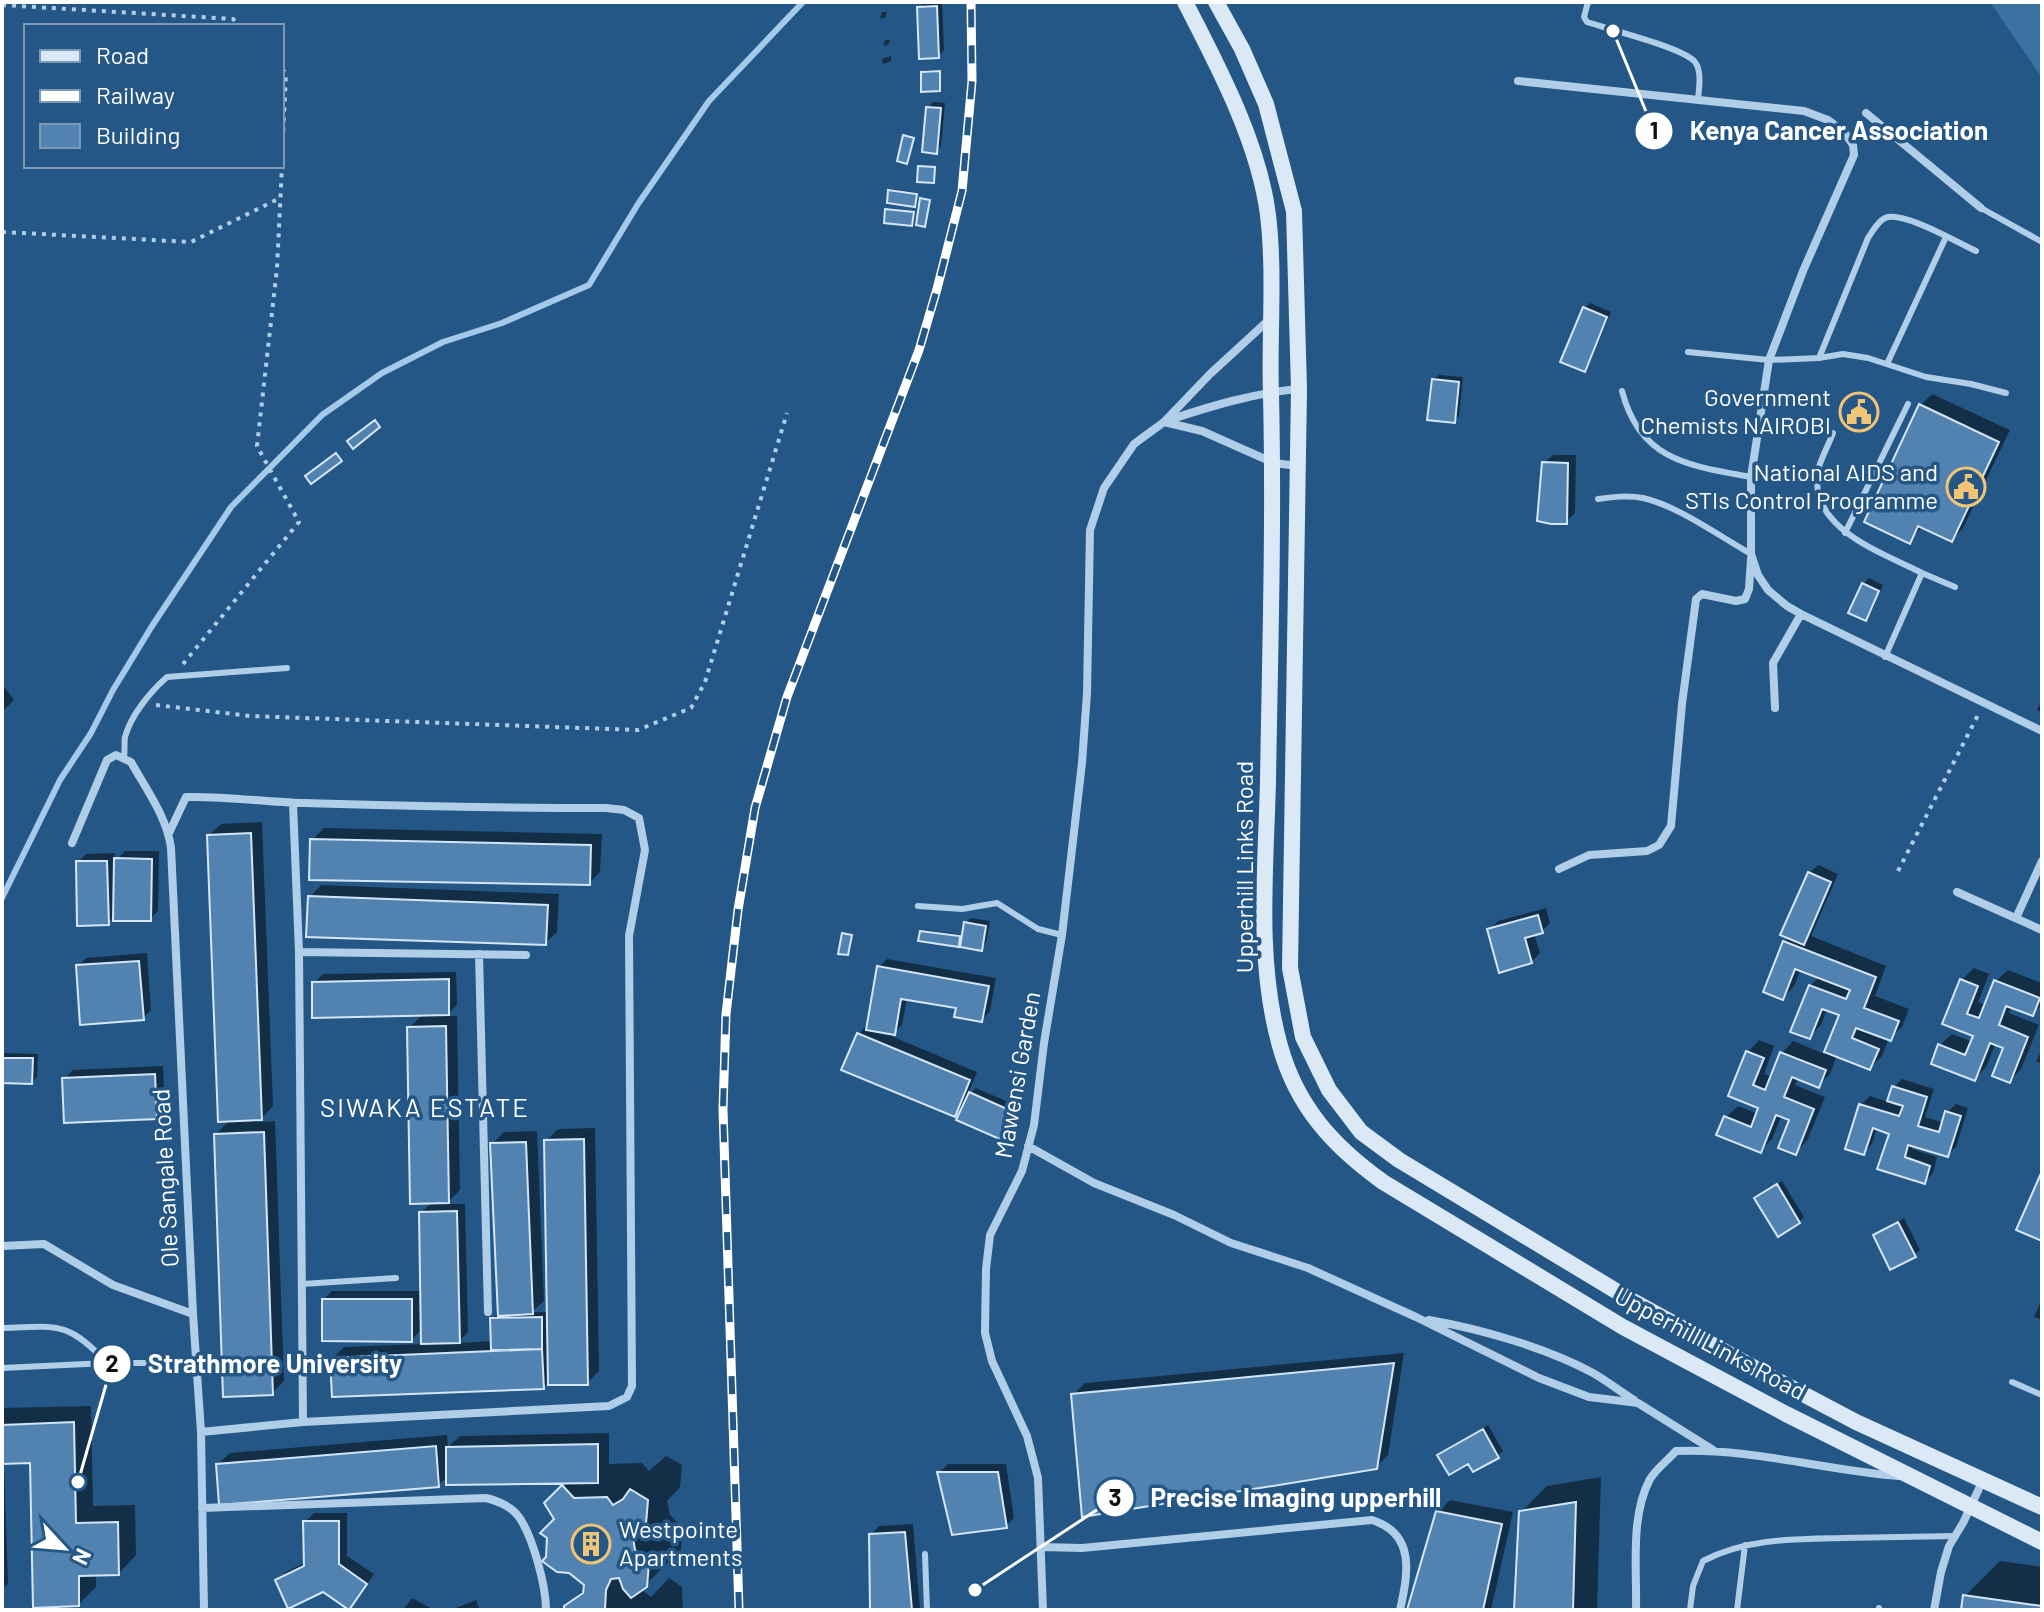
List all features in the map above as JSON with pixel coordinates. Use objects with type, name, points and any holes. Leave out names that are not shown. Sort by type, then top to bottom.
[{"type":"street","name":"Upperhill Links Road","points":[[1185,2],[1244,126],[1268,215],[1274,463],[1265,959],[1280,1047],[1298,1091],[1319,1126],[1353,1161],[1383,1182],[1623,1327],[2042,1542]]},
{"type":"street","name":"Upperhill Links Road","points":[[1216,2],[1242,49],[1266,104],[1294,211],[1299,389],[1290,968],[1303,1037],[1329,1090],[1361,1132],[1461,1199],[1631,1300],[1856,1422],[2042,1507]]},
{"type":"street","points":[[1518,81],[1771,106],[1815,115],[1837,126],[1853,145],[1851,166],[1803,271],[1769,360],[1751,477],[1749,589],[1745,599],[1736,601],[1702,594],[1696,599],[1682,704],[1671,826],[1665,838],[1647,851],[1589,855],[1559,869]]},
{"type":"street","points":[[1866,113],[1981,208]]},
{"type":"street","points":[[1164,422],[1271,318]]},
{"type":"street","points":[[1164,422],[1221,403],[1271,391],[1299,389]]},
{"type":"street","points":[[1164,422],[1202,431],[1274,463],[1298,466]]},
{"type":"street","name":"Mawensi Garden","points":[[1043,1610],[1038,1478],[1027,1436],[992,1361],[985,1333],[986,1269],[990,1235],[1022,1171],[1028,1146],[1062,935],[1087,693],[1090,530],[1104,488],[1134,444],[1164,422]]},
{"type":"street","points":[[1751,554],[1758,575],[1768,590],[1787,606],[1885,657],[2042,731]]},
{"type":"street","points":[[1775,708],[1773,663],[1801,614]]},
{"type":"street","points":[[72,843],[107,760],[116,755],[124,757]]},
{"type":"street","name":"Ole Sangale Road","points":[[124,757],[131,762],[169,833],[201,1432],[204,1610]]},
{"type":"street","points":[[169,833],[186,797],[293,803],[624,810],[639,818],[645,850],[629,936],[632,1386],[627,1397],[609,1406],[303,1422],[201,1432]]},
{"type":"street","points":[[293,803],[299,952],[303,1422]]},
{"type":"street","points":[[2016,918],[2042,861]]},
{"type":"street","points":[[1957,892],[2042,930]]},
{"type":"street","points":[[299,952],[526,955]]},
{"type":"street","points":[[479,954],[488,1312]]},
{"type":"street","points":[[1028,1146],[1094,1183],[1174,1215],[1231,1243],[1308,1268],[1539,1378],[1589,1397],[1638,1403]]},
{"type":"street","points":[[2,1246],[44,1244],[113,1285],[193,1314]]},
{"type":"street","points":[[1416,1317],[1468,1327],[1532,1348],[1592,1373],[1713,1450]]},
{"type":"street","points":[[1636,1610],[1642,1499],[1651,1477],[1676,1451],[1713,1450],[1850,1472],[1910,1476]]},
{"type":"street","points":[[1934,1610],[1949,1546],[1984,1479]]},
{"type":"street","points":[[202,1508],[486,1498],[500,1502],[519,1517],[535,1554],[546,1610]]},
{"type":"street","points":[[1041,1547],[1082,1548],[1372,1520],[1393,1532],[1409,1560],[1400,1610]]},
{"type":"lane","points":[[1588,2],[1584,17],[1587,22],[1692,58],[1698,66],[1698,100]]},
{"type":"lane","points":[[1981,208],[2042,242]]},
{"type":"lane","points":[[1819,358],[1858,261],[1877,224],[1895,216],[1976,251]]},
{"type":"lane","points":[[1887,364],[1946,237]]},
{"type":"lane","points":[[1688,352],[1769,360],[1843,354],[1926,377],[2006,393]]},
{"type":"lane","points":[[1622,391],[1628,414],[1645,439],[1668,456],[1689,465],[1751,477]]},
{"type":"lane","points":[[1845,533],[1908,404]]},
{"type":"lane","points":[[1833,433],[1819,469],[1818,490],[1827,513],[1845,533],[1955,587]]},
{"type":"lane","points":[[1598,499],[1624,496],[1644,498],[1675,511],[1751,554]]},
{"type":"lane","points":[[1885,657],[1922,573]]},
{"type":"lane","points":[[124,757],[125,737],[152,690],[167,677],[287,668]]},
{"type":"lane","points":[[918,906],[962,909],[997,903],[1038,929],[1062,935]]},
{"type":"lane","points":[[302,1284],[396,1278]]},
{"type":"lane","points":[[2,1328],[59,1326],[89,1343],[107,1363]]},
{"type":"lane","points":[[2,1368],[196,1363]]},
{"type":"lane","points":[[2012,1382],[2042,1395]]},
{"type":"lane","points":[[1690,1610],[1693,1586],[1703,1561],[1745,1545],[1794,1539],[1956,1536]]},
{"type":"lane","points":[[1737,1610],[1745,1545]]},
{"type":"lane","points":[[925,1554],[927,1610]]},
{"type":"path","points":[[2,5],[233,19],[238,24]]},
{"type":"path","points":[[284,71],[284,116]]},
{"type":"path","points":[[282,168],[277,268],[257,446],[299,522],[151,704],[250,716],[638,730],[691,708],[705,682],[787,413]]},
{"type":"path","points":[[2,232],[191,242],[280,198]]},
{"type":"path","points":[[1898,871],[1984,703]]},
{"type":"shaded area","points":[[1990,2],[2042,2],[2042,78]]},
{"type":"building","points":[[937,6],[939,58],[919,59],[917,7]]},
{"type":"building","points":[[940,71],[940,91],[921,92],[921,72]]},
{"type":"building","points":[[926,107],[941,108],[937,154],[922,152]]},
{"type":"building","points":[[903,135],[914,138],[907,164],[897,161]]},
{"type":"building","points":[[918,166],[935,167],[934,183],[917,182]]},
{"type":"building","points":[[888,190],[917,194],[915,207],[887,203]]},
{"type":"building","points":[[920,198],[930,200],[925,227],[916,225]]},
{"type":"building","points":[[885,209],[914,212],[912,226],[884,223]]},
{"type":"building","points":[[1583,307],[1607,317],[1585,372],[1560,362]]},
{"type":"building","points":[[1432,379],[1459,382],[1455,423],[1427,420]]},
{"type":"building","points":[[1919,404],[1999,442],[1952,542],[1918,526],[1910,544],[1864,522]]},
{"type":"building","points":[[375,420],[380,427],[353,449],[347,441]]},
{"type":"building","points":[[336,453],[342,461],[311,484],[305,476]]},
{"type":"building","points":[[1542,462],[1568,463],[1567,524],[1537,521]]},
{"type":"building","points":[[1862,583],[1879,591],[1866,621],[1848,613]]},
{"type":"building","points":[[251,833],[262,1120],[218,1122],[207,835]]},
{"type":"building","points":[[310,839],[591,845],[590,885],[309,880]]},
{"type":"building","points":[[114,858],[152,859],[151,921],[113,921]]},
{"type":"building","points":[[76,861],[107,861],[109,925],[77,926]]},
{"type":"building","points":[[1808,872],[1831,882],[1804,945],[1780,935]]},
{"type":"building","points":[[308,896],[548,905],[546,945],[306,937]]},
{"type":"building","points":[[1538,915],[1543,933],[1525,938],[1532,963],[1499,973],[1487,929]]},
{"type":"building","points":[[964,922],[986,926],[982,951],[960,947]]},
{"type":"building","points":[[920,931],[960,936],[959,947],[918,941]]},
{"type":"building","points":[[842,933],[852,935],[848,955],[838,954]]},
{"type":"building","points":[[1783,941],[1876,977],[1864,1008],[1899,1021],[1891,1041],[1856,1028],[1852,1038],[1879,1049],[1870,1070],[1824,1052],[1839,1015],[1822,1009],[1810,1039],[1790,1032],[1809,985],[1846,999],[1850,990],[1795,969],[1783,1000],[1763,992]]},
{"type":"building","points":[[139,961],[144,1020],[80,1025],[76,965]]},
{"type":"building","points":[[877,966],[989,986],[982,1022],[954,1017],[956,1008],[901,999],[895,1035],[866,1030]]},
{"type":"building","points":[[449,979],[449,1015],[312,1018],[312,982]]},
{"type":"building","points":[[1960,979],[1978,986],[1967,1014],[1979,1018],[1994,980],[2040,998],[2033,1016],[2006,1006],[1999,1025],[2028,1037],[2010,1083],[1992,1076],[2003,1048],[1990,1043],[1975,1081],[1931,1064],[1938,1044],[1965,1055],[1973,1036],[1942,1024]]},
{"type":"building","points":[[446,1026],[449,1203],[410,1204],[407,1027]]},
{"type":"building","points":[[857,1033],[970,1080],[955,1117],[841,1070]]},
{"type":"building","points":[[1746,1051],[1764,1058],[1753,1085],[1765,1090],[1780,1052],[1826,1070],[1819,1088],[1792,1077],[1784,1097],[1814,1109],[1796,1155],[1778,1148],[1789,1120],[1776,1115],[1761,1153],[1716,1135],[1724,1116],[1751,1127],[1758,1108],[1728,1096]]},
{"type":"building","points":[[2,1058],[33,1058],[32,1084],[2,1083]]},
{"type":"building","points":[[155,1074],[157,1119],[64,1123],[62,1078]]},
{"type":"building","points":[[1892,1086],[1927,1097],[1918,1126],[1939,1132],[1945,1111],[1961,1116],[1948,1157],[1908,1145],[1905,1157],[1930,1166],[1925,1184],[1877,1169],[1889,1134],[1873,1128],[1864,1155],[1845,1149],[1859,1104],[1899,1116],[1903,1106],[1887,1101]]},
{"type":"building","points":[[969,1092],[1016,1113],[1004,1141],[956,1120]]},
{"type":"building","points":[[264,1132],[273,1395],[223,1397],[214,1134]]},
{"type":"building","points":[[584,1139],[588,1385],[548,1385],[544,1140]]},
{"type":"building","points":[[526,1142],[533,1314],[498,1316],[490,1143]]},
{"type":"building","points":[[2042,1171],[2042,1241],[2016,1230]]},
{"type":"building","points":[[1777,1184],[1800,1223],[1778,1237],[1754,1198]]},
{"type":"building","points":[[457,1211],[460,1343],[421,1344],[419,1212]]},
{"type":"building","points":[[1898,1222],[1916,1257],[1890,1270],[1873,1235]]},
{"type":"building","points":[[322,1299],[412,1299],[412,1342],[322,1341]]},
{"type":"building","points":[[542,1317],[542,1349],[491,1350],[490,1318]]},
{"type":"building","points":[[542,1349],[544,1389],[332,1397],[330,1358]]},
{"type":"building","points":[[1394,1363],[1377,1469],[1082,1517],[1071,1394]]},
{"type":"building","points":[[74,1422],[76,1523],[118,1522],[119,1575],[79,1576],[79,1606],[33,1608],[30,1463],[2,1464],[2,1425]]},
{"type":"building","points":[[1483,1429],[1499,1458],[1473,1472],[1468,1464],[1449,1475],[1437,1455]]},
{"type":"building","points":[[598,1444],[598,1483],[446,1485],[446,1447]]},
{"type":"building","points":[[436,1446],[439,1487],[219,1505],[216,1464]]},
{"type":"building","points":[[937,1472],[998,1472],[1007,1528],[952,1535]]},
{"type":"building","name":"Westpointe Apartments","points":[[562,1485],[574,1498],[607,1497],[613,1505],[623,1499],[630,1489],[648,1500],[646,1524],[633,1537],[635,1550],[649,1563],[647,1587],[631,1598],[619,1578],[611,1579],[606,1590],[605,1610],[564,1610],[564,1606],[583,1593],[584,1585],[569,1573],[557,1572],[542,1561],[546,1557],[547,1538],[540,1533],[554,1519],[544,1503]]},
{"type":"building","points":[[1576,1502],[1573,1610],[1514,1610],[1519,1511]]},
{"type":"building","points":[[1436,1511],[1502,1524],[1483,1610],[1407,1610]]},
{"type":"building","points":[[303,1521],[339,1521],[339,1564],[367,1584],[349,1610],[323,1592],[288,1609],[275,1580],[304,1566]]},
{"type":"building","points":[[905,1532],[912,1610],[870,1610],[869,1534]]},
{"type":"building","points":[[1963,1595],[2042,1606],[2042,1610],[1961,1610]]},
{"type":"waterway","points":[[2,898],[60,780],[91,733],[152,626],[231,507],[322,415],[382,373],[443,342],[502,323],[589,285],[638,204],[709,101],[803,2]]},
{"type":"railway","points":[[739,1610],[723,1109],[726,1014],[738,910],[755,808],[787,697],[919,350],[937,289],[962,191],[972,81],[971,2]]},
{"type":"place","name":"Kenya Cancer Association","points":[[1613,31]]},
{"type":"place","name":"Government Chemists NAIROBI","points":[[1859,412]]},
{"type":"place","name":"National AIDS and STIs Control Programme","points":[[1966,487]]},
{"type":"place","name":"Strathmore University","points":[[78,1482]]},
{"type":"place","name":"Westpointe Apartments","points":[[591,1544]]},
{"type":"place","name":"Precise Imaging upperhill","points":[[975,1590]]},
{"type":"district","name":"SIWAKA ESTATE","points":[[425,1108]]}]
